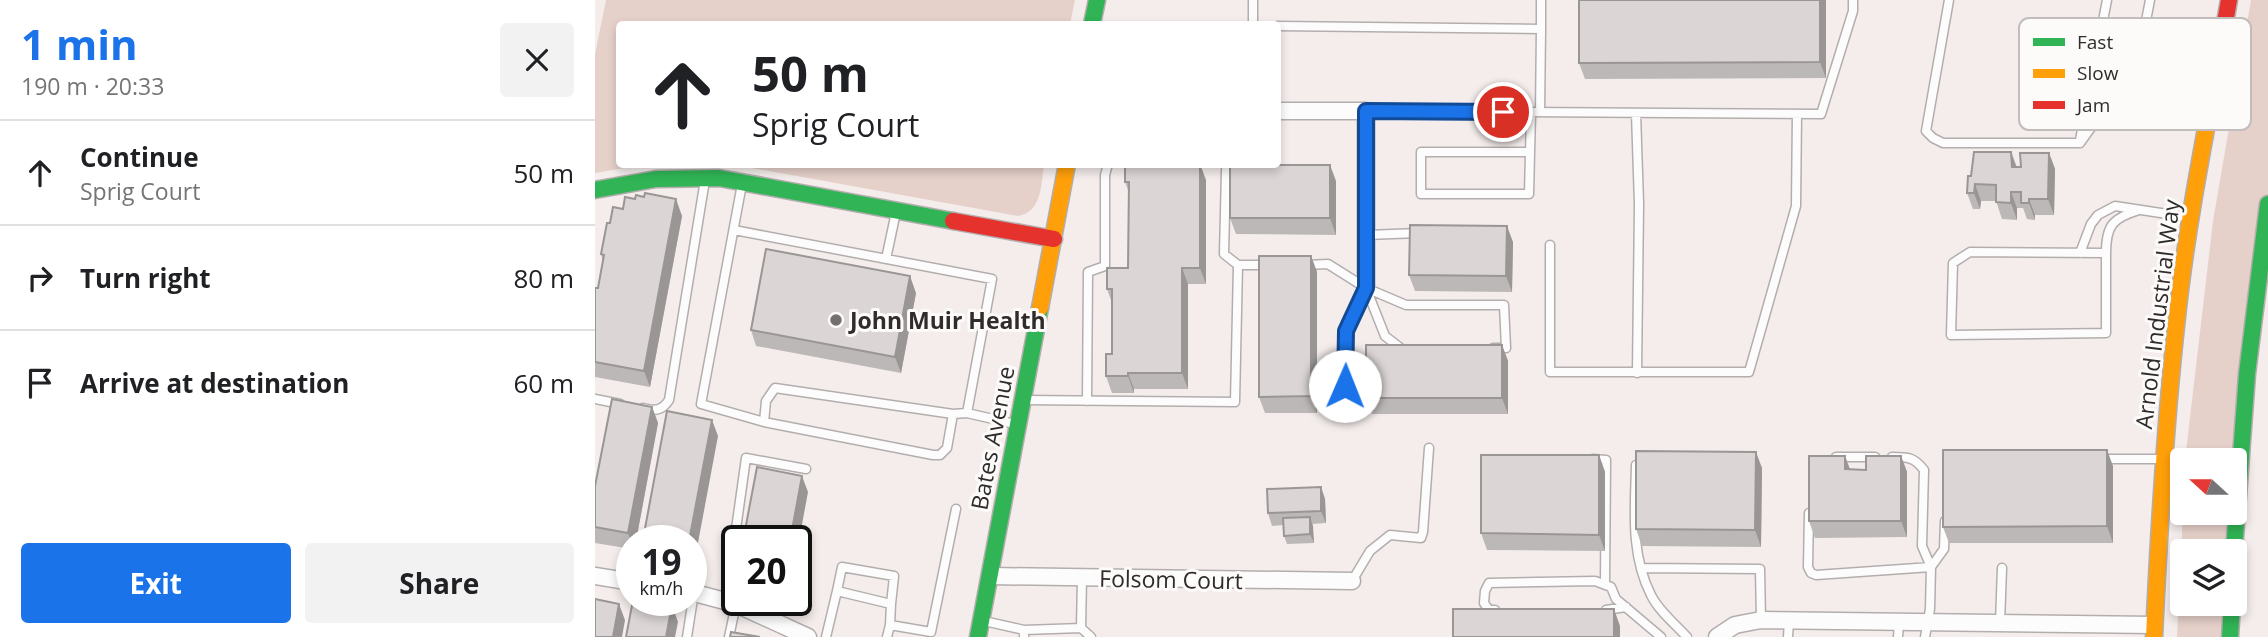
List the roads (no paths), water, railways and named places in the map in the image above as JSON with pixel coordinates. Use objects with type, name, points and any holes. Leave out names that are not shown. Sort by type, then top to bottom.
[{"type":"main road","points":[[1094,21],[1097,0]]},
{"type":"main road","name":"Arnold Industrial Way","points":[[2226,18],[2229,0]]},
{"type":"main road","name":"Arnold Industrial Way","points":[[2154,631],[2163,459],[2177,316],[2190,217],[2206,130]]},
{"type":"main road","name":"Bates Avenue","points":[[978,637],[1066,168]]},
{"type":"main road","points":[[595,190],[621,183],[678,177],[743,181],[1054,239]]},
{"type":"main road","points":[[2235,539],[2247,374],[2268,204]]},
{"type":"main road","points":[[2230,637],[2231,616]]},
{"type":"street","points":[[1281,111],[1366,111],[1366,288]]},
{"type":"street","points":[[595,576],[616,579]]},
{"type":"street","name":"Folsom Court","points":[[989,576],[1352,581]]},
{"type":"street","points":[[761,616],[803,636]]},
{"type":"street","points":[[1717,637],[1735,625],[1761,620],[1899,630],[2000,623],[2154,631]]},
{"type":"lane","points":[[1253,0],[1253,21]]},
{"type":"lane","points":[[1530,152],[1421,152],[1421,194],[1528,194],[1541,0]]},
{"type":"lane","points":[[1366,111],[1821,114],[1853,11],[1853,0]]},
{"type":"lane","points":[[1949,0],[1926,131],[1943,144],[2080,143]]},
{"type":"lane","points":[[2104,18],[2107,0]]},
{"type":"lane","points":[[2147,18],[2150,0]]},
{"type":"lane","points":[[1281,26],[1541,29]]},
{"type":"lane","points":[[1636,113],[1637,373]]},
{"type":"lane","points":[[1550,244],[1550,372],[1749,372],[1796,206],[1797,114]]},
{"type":"lane","points":[[2080,143],[2082,130]]},
{"type":"lane","points":[[2080,143],[2089,130]]},
{"type":"lane","points":[[1087,401],[1088,272],[1105,266],[1107,168]]},
{"type":"lane","points":[[1226,168],[1224,254],[1238,265],[1276,265]]},
{"type":"lane","points":[[1232,168],[1252,171]]},
{"type":"lane","points":[[595,399],[656,411],[669,400],[705,177]]},
{"type":"lane","points":[[743,181],[701,404],[764,422],[933,455],[940,455],[947,448],[953,414]]},
{"type":"lane","points":[[2080,253],[2091,223],[2098,215],[2115,206],[2190,217]]},
{"type":"lane","points":[[886,259],[896,209]]},
{"type":"lane","points":[[2106,253],[1970,252],[1953,263],[1951,335],[2106,333],[2106,253],[2106,236],[2114,222],[2123,215],[2140,210]]},
{"type":"lane","points":[[734,230],[992,279],[967,413]]},
{"type":"lane","points":[[1366,234],[1430,233]]},
{"type":"lane","points":[[1302,265],[1328,264],[1366,288],[1406,305],[1504,306],[1506,348],[1480,348]]},
{"type":"lane","points":[[1023,400],[1235,402],[1238,265]]},
{"type":"lane","points":[[1366,288],[1385,336],[1403,350],[1416,349]]},
{"type":"lane","points":[[1345,413],[1346,331],[1366,288]]},
{"type":"lane","points":[[764,422],[766,401],[775,388],[953,414],[967,413],[1018,424]]},
{"type":"lane","points":[[1352,581],[1370,551],[1389,535],[1421,538],[1429,448]]},
{"type":"lane","points":[[1637,452],[1635,541],[1641,568],[1651,597],[1686,637]]},
{"type":"lane","points":[[1832,457],[1911,457],[1924,470],[1922,546],[1931,567],[1927,630]]},
{"type":"lane","points":[[739,525],[746,458],[806,468]]},
{"type":"lane","points":[[1579,459],[1606,460],[1605,584]]},
{"type":"lane","points":[[2093,459],[2163,459]]},
{"type":"lane","points":[[1809,498],[1808,567],[1811,573],[1816,575],[1931,567]]},
{"type":"lane","points":[[890,625],[932,632],[956,509]]},
{"type":"lane","points":[[1931,567],[1944,549],[1945,511]]},
{"type":"lane","points":[[826,637],[842,567],[894,576],[887,637]]},
{"type":"lane","points":[[1641,568],[1760,569],[1761,620]]},
{"type":"lane","points":[[2000,623],[2002,568]]},
{"type":"lane","points":[[1081,628],[1082,578]]},
{"type":"lane","points":[[1502,610],[1489,610],[1484,603],[1489,583],[1595,581],[1611,587],[1616,599],[1661,637]]},
{"type":"lane","points":[[837,591],[891,604]]},
{"type":"lane","points":[[1598,610],[1626,607]]},
{"type":"lane","points":[[687,637],[690,616]]},
{"type":"lane","points":[[729,637],[730,616]]},
{"type":"lane","points":[[981,620],[1024,634],[1081,628],[1091,637]]},
{"type":"lane","points":[[1788,637],[1789,620]]},
{"type":"place","name":"John Muir Health","points":[[836,320]]}]
